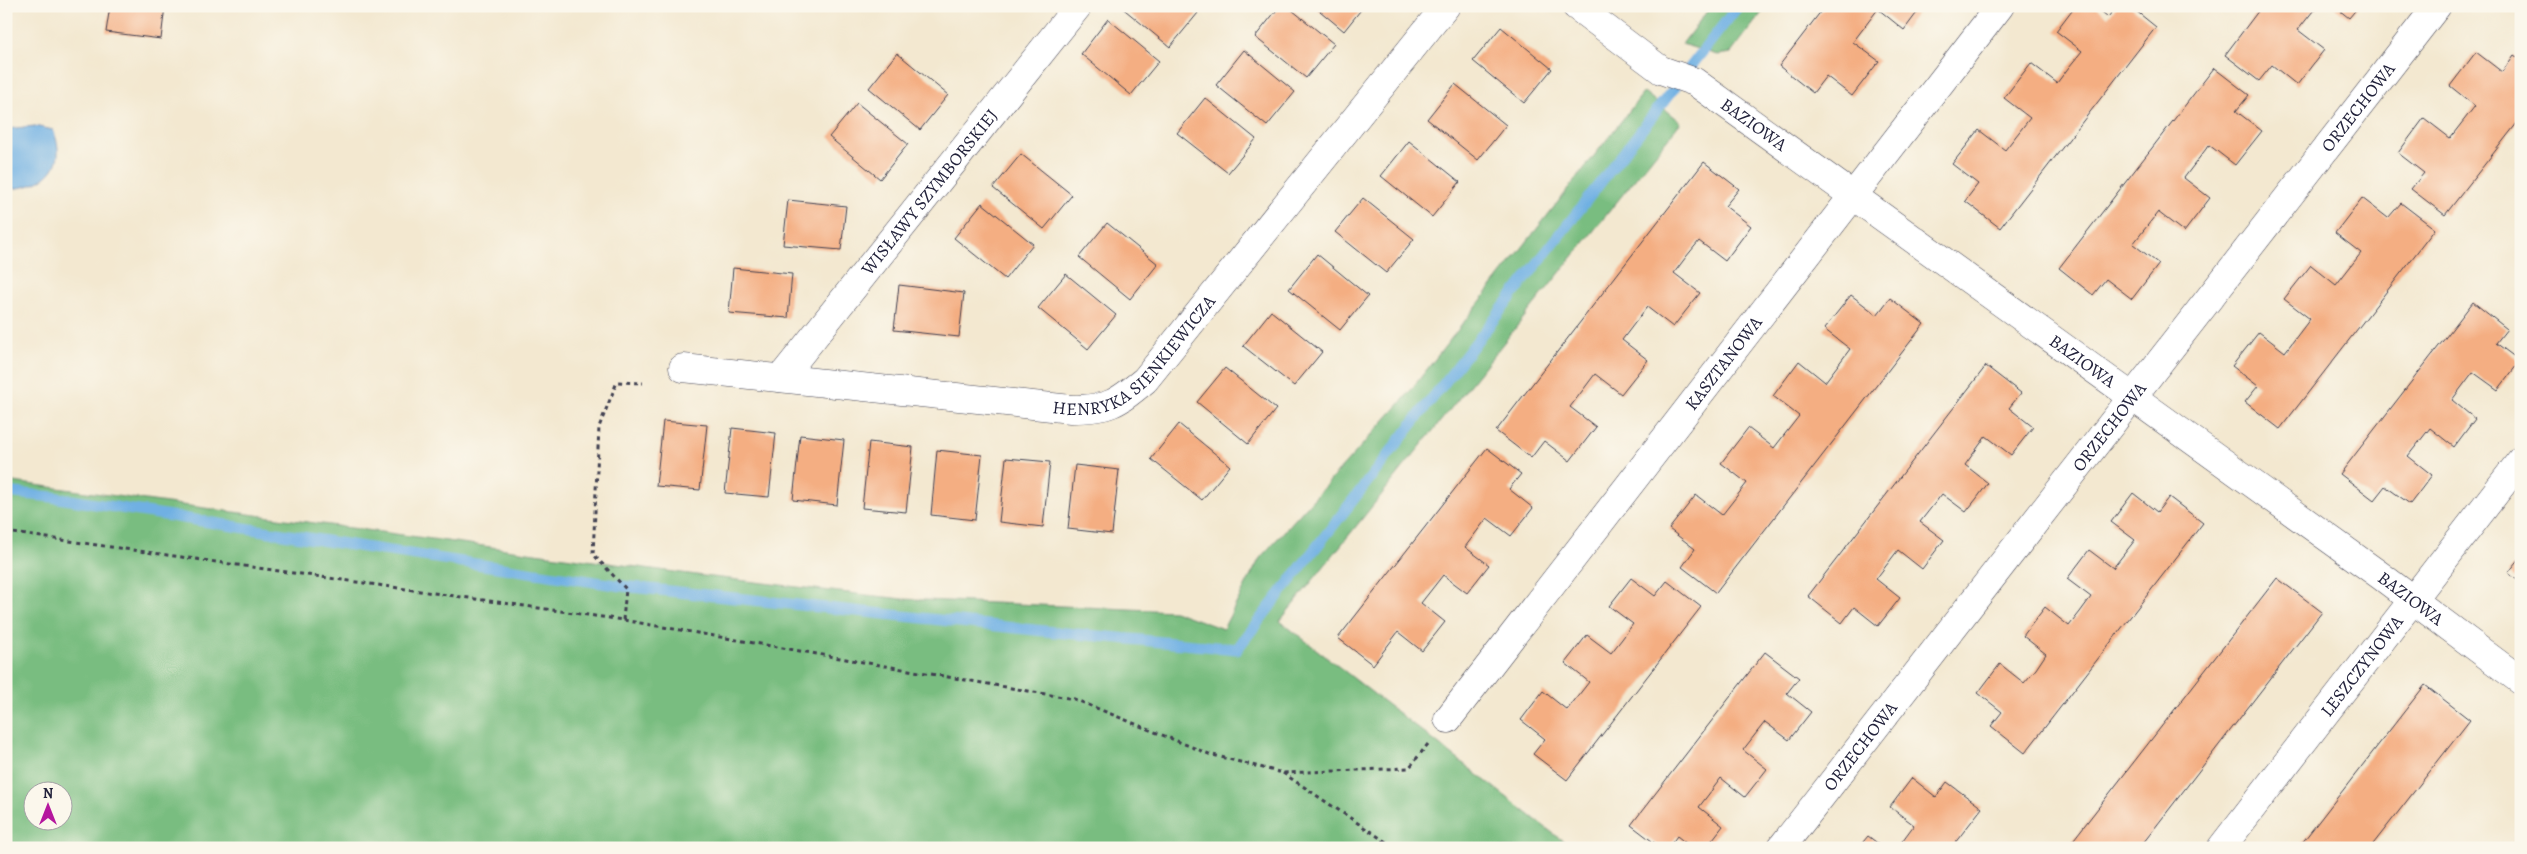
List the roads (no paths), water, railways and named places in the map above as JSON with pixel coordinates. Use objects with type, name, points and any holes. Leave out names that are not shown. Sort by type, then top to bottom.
[{"type":"street","name":"WISŁAWY SZYMBORSKIEJ","points":[[781,378],[1078,6]]},
{"type":"street","name":"HENRYKA SIENKIEWICZA","points":[[683,368],[1071,409],[1096,409],[1120,402],[1145,380],[1446,6]]},
{"type":"street","name":"BAZIOWA","points":[[1576,6],[1661,70],[1695,82],[2412,600],[2521,681]]},
{"type":"street","name":"KASZTANOWA","points":[[1448,719],[2000,6]]},
{"type":"street","name":"ORZECHOWA","points":[[1781,848],[2437,6]]},
{"type":"street","name":"LESZCZYNOWA","points":[[2221,848],[2521,460]]},
{"type":"water","points":[[35,126],[53,130],[58,156],[55,166],[49,174],[31,185],[6,189],[6,129]]},
{"type":"waterway","points":[[6,492],[52,497],[622,586],[1044,631],[1237,649],[1738,6]]}]
